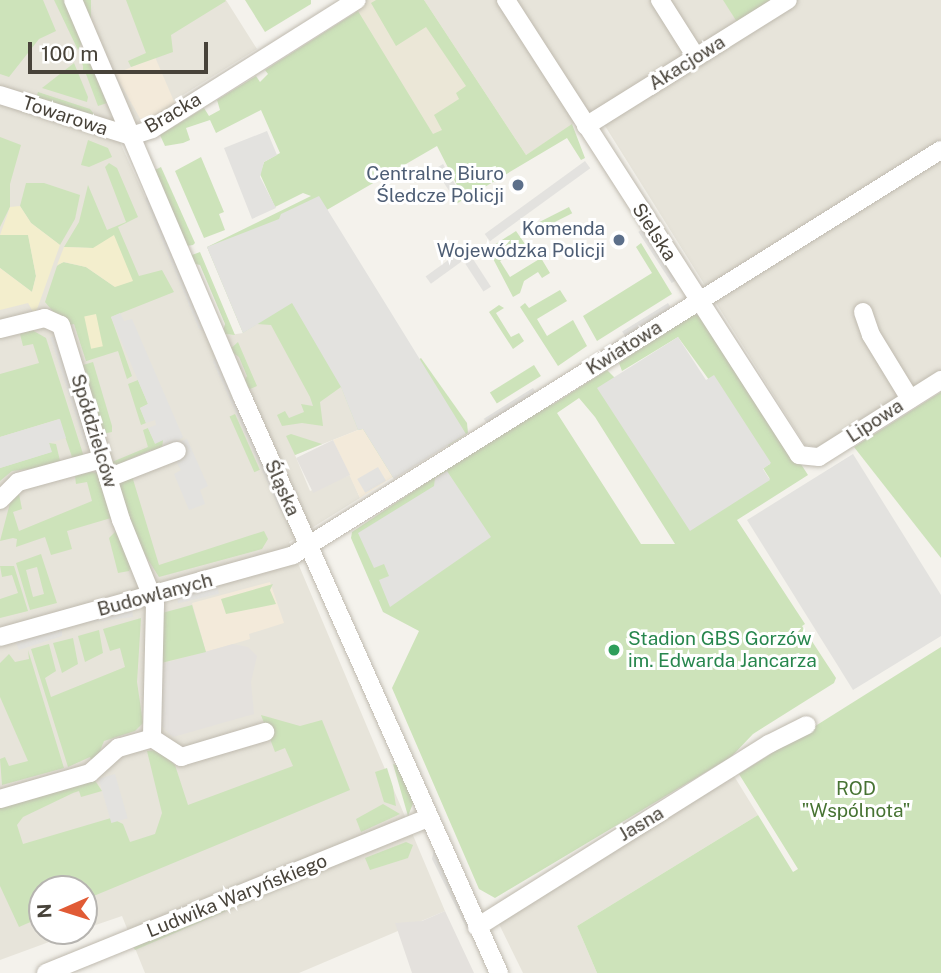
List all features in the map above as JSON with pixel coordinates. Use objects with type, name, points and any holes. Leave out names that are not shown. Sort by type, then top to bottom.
[{"type":"street","name":"Śląska","points":[[73,0],[308,547],[499,973]]},
{"type":"street","name":"Bracka","points":[[131,136],[152,128],[357,0]]},
{"type":"street","name":"Sielska","points":[[506,0],[799,455],[808,459]]},
{"type":"street","points":[[660,0],[696,57]]},
{"type":"street","name":"Akacjowa","points":[[586,126],[788,0]]},
{"type":"street","name":"Towarowa","points":[[0,95],[131,136]]},
{"type":"street","name":"Kwiatowa","points":[[308,547],[941,150]]},
{"type":"street","points":[[863,312],[871,335],[911,399]]},
{"type":"street","name":"Spółdzielców","points":[[0,328],[45,318],[61,325],[126,535],[153,596]]},
{"type":"street","name":"Lipowa","points":[[808,459],[819,457],[941,380]]},
{"type":"street","points":[[108,478],[177,451]]},
{"type":"street","points":[[0,500],[18,482],[102,458]]},
{"type":"street","name":"Budowlanych","points":[[0,637],[273,563],[308,547]]},
{"type":"street","points":[[152,738],[153,596]]},
{"type":"street","name":"Jasna","points":[[477,927],[769,744],[807,726]]},
{"type":"street","points":[[0,799],[90,773],[118,748],[152,738],[181,757],[265,732]]},
{"type":"street","name":"Ludwika Waryńskiego","points":[[46,973],[428,818]]},
{"type":"shaded area","points":[[0,0],[226,0],[257,49],[117,136],[210,338],[243,333],[292,302],[341,387],[358,430],[295,455],[310,491],[350,475],[360,498],[289,542],[445,911],[299,973],[145,973],[122,916],[98,924],[98,875],[28,875],[28,945],[41,945],[0,960]]},
{"type":"shaded area","points":[[357,0],[424,0],[526,155],[436,140],[350,4]]},
{"type":"shaded area","points":[[424,0],[941,0],[941,374],[817,447],[805,445],[595,110],[526,155]]},
{"type":"shaded area","points":[[155,57],[176,106],[142,122],[115,74]]},
{"type":"shaded area","points":[[267,131],[277,155],[264,162],[260,177],[276,208],[252,219],[224,148]]},
{"type":"shaded area","points":[[585,161],[590,168],[490,241],[485,234]]},
{"type":"shaded area","points":[[443,164],[462,196],[455,200],[435,169]]},
{"type":"shaded area","points":[[148,193],[208,332],[199,329],[145,199]]},
{"type":"shaded area","points":[[319,196],[466,434],[394,479],[363,429],[358,430],[341,387],[292,303],[243,333],[207,247],[279,219],[281,214]]},
{"type":"shaded area","points":[[646,227],[679,278],[672,283],[638,232]]},
{"type":"shaded area","points":[[458,253],[463,260],[431,284],[426,277]]},
{"type":"shaded area","points":[[473,259],[491,287],[483,292],[465,264]]},
{"type":"shaded area","points":[[668,303],[673,311],[627,339],[622,332]]},
{"type":"shaded area","points":[[120,313],[124,321],[132,319],[183,437],[176,443],[187,439],[208,486],[200,490],[205,504],[189,510],[174,474],[181,470],[176,461],[125,465],[125,461],[151,450],[156,452],[164,444],[163,440],[155,444],[148,428],[156,425],[155,420],[146,423],[140,408],[148,404],[111,317]]},
{"type":"shaded area","points":[[58,335],[94,445],[86,448],[50,337]]},
{"type":"shaded area","points":[[678,337],[706,380],[714,375],[771,463],[763,469],[770,480],[690,531],[597,388]]},
{"type":"shaded area","points":[[216,354],[286,512],[280,510],[213,362]]},
{"type":"shaded area","points":[[533,388],[538,396],[489,426],[484,419]]},
{"type":"shaded area","points":[[60,419],[66,438],[49,443],[52,452],[0,468],[0,437]]},
{"type":"shaded area","points":[[363,428],[393,477],[360,498],[333,440]]},
{"type":"shaded area","points":[[333,440],[350,475],[313,493],[296,458]]},
{"type":"shaded area","points":[[853,454],[941,595],[941,636],[853,690],[747,520]]},
{"type":"shaded area","points":[[378,467],[386,481],[365,493],[357,479]]},
{"type":"shaded area","points":[[447,471],[491,537],[390,607],[379,580],[389,576],[384,564],[374,568],[358,533],[434,486],[435,478]]},
{"type":"shaded area","points":[[270,582],[284,623],[249,634],[250,639],[206,652],[192,603]]},
{"type":"shaded area","points":[[217,585],[219,594],[178,603],[176,594]]},
{"type":"shaded area","points":[[132,609],[133,617],[70,625],[69,617]]},
{"type":"shaded area","points":[[62,629],[62,636],[19,650],[15,640]]},
{"type":"shaded area","points":[[233,644],[248,647],[257,656],[251,682],[254,714],[173,737],[159,724],[158,665]]},
{"type":"shaded area","points":[[115,774],[128,818],[111,823],[99,779]]},
{"type":"shaded area","points":[[734,776],[758,815],[577,926],[597,973],[523,973],[497,920]]},
{"type":"shaded area","points":[[434,849],[471,928],[467,929],[432,859]]},
{"type":"shaded area","points":[[445,911],[474,973],[412,973],[395,923],[422,921]]},
{"type":"green space","points":[[0,0],[43,0],[56,31],[39,39],[9,77],[0,74]]},
{"type":"green space","points":[[54,0],[64,0],[82,42],[78,50]]},
{"type":"green space","points":[[83,0],[91,0],[91,72],[83,72]]},
{"type":"green space","points":[[126,0],[226,1],[171,35],[173,52],[131,67],[128,61],[146,53]]},
{"type":"green space","points":[[245,0],[311,0],[311,4],[265,32]]},
{"type":"green space","points":[[376,0],[424,0],[526,155],[572,124],[585,158],[581,160],[567,138],[456,204],[462,195],[437,146],[325,211],[325,255],[394,479],[363,429],[358,430],[341,387],[320,402],[323,426],[302,423],[282,426],[277,415],[285,411],[289,418],[304,412],[301,404],[313,406],[310,397],[271,325],[257,324],[243,333],[207,247],[311,196],[303,193],[275,207],[260,174],[264,162],[280,153],[261,110],[216,133],[210,120],[186,128],[190,140],[183,143],[165,146],[160,135],[204,108],[209,116],[220,110],[217,100],[256,76],[260,82],[268,74],[265,70],[358,11],[433,134],[442,130],[434,115],[459,99],[456,93],[466,86],[426,27],[396,46],[371,3]]},
{"type":"green space","points":[[723,0],[770,0],[737,22]]},
{"type":"green space","points":[[85,57],[107,103],[98,106],[80,58]]},
{"type":"green space","points":[[74,63],[88,97],[87,102],[42,88]]},
{"type":"green space","points":[[38,92],[90,109],[98,119],[36,98]]},
{"type":"green space","points":[[0,137],[21,145],[10,184],[10,207],[0,227]]},
{"type":"green space","points":[[88,140],[108,148],[112,157],[89,167],[81,165]]},
{"type":"green space","points":[[201,157],[224,212],[219,214],[225,230],[204,238],[175,171]]},
{"type":"green space","points":[[109,163],[117,168],[138,217],[118,227],[139,276],[162,270],[174,292],[111,317],[132,376],[127,379],[118,351],[77,364],[86,361],[74,324],[65,326],[45,302],[57,266],[63,262],[86,267],[115,287],[93,248],[64,247],[79,222],[88,185],[107,230],[126,222],[105,167]]},
{"type":"green space","points":[[161,167],[195,243],[193,245],[186,246],[155,170]]},
{"type":"green space","points":[[26,183],[44,183],[80,195],[75,219],[60,245],[31,223],[20,206]]},
{"type":"green space","points":[[569,207],[572,213],[530,235],[527,228]]},
{"type":"green space","points":[[516,231],[525,244],[500,261],[510,277],[541,258],[550,273],[542,278],[538,272],[524,281],[520,293],[513,297],[488,249]]},
{"type":"green space","points":[[8,232],[28,234],[36,276],[32,292],[0,268],[0,235]]},
{"type":"green space","points":[[641,243],[672,294],[597,341],[583,316],[652,273],[636,247]]},
{"type":"green space","points":[[200,252],[235,335],[222,334],[225,324],[200,265],[191,263],[192,255]]},
{"type":"green space","points":[[560,290],[567,301],[537,319],[547,336],[573,320],[587,346],[558,366],[520,307],[525,303],[529,308]]},
{"type":"green space","points":[[499,305],[504,308],[496,313],[511,337],[519,333],[524,341],[513,349],[489,312]]},
{"type":"green space","name":"Stadion GBS Gorzów im. Edwarda Jancarza","points":[[690,315],[699,315],[711,325],[808,475],[737,520],[805,624],[802,626],[836,678],[834,683],[753,734],[731,757],[495,898],[479,889],[392,688],[419,631],[383,612],[351,538],[352,532],[549,401],[552,405],[607,370],[615,378],[598,389],[770,479],[763,468],[770,464],[678,337],[622,371],[619,363]],"holes":[[[579,398],[595,417],[675,544],[641,544],[557,413]]]},
{"type":"green space","points":[[32,330],[46,338],[84,457],[72,457],[59,419],[0,437],[0,374],[39,363],[33,344],[23,346],[20,334]]},
{"type":"green space","points":[[238,342],[257,386],[250,389],[243,383],[247,376],[239,357],[229,350]]},
{"type":"green space","points":[[421,358],[467,423],[468,433],[448,446],[418,360]]},
{"type":"green space","points":[[93,362],[112,426],[112,432],[102,434],[80,366]]},
{"type":"green space","points":[[534,365],[541,376],[497,404],[490,393]]},
{"type":"green space","points":[[138,380],[148,404],[140,408],[146,423],[141,425],[128,384]]},
{"type":"green space","points":[[941,392],[941,558],[854,447]]},
{"type":"green space","points":[[235,414],[260,470],[254,472],[230,416]]},
{"type":"green space","points":[[148,428],[155,443],[163,440],[162,448],[114,469],[112,462],[148,447],[143,430]]},
{"type":"green space","points":[[291,434],[322,444],[295,455],[286,436]]},
{"type":"green space","points":[[49,443],[56,444],[61,465],[12,471],[0,481],[0,468],[51,452]]},
{"type":"green space","points":[[99,473],[111,518],[67,531],[72,549],[51,555],[45,537],[16,547],[17,539],[0,541],[10,503],[19,494],[22,509],[13,512],[19,531],[92,501],[87,482],[76,484],[75,476]]},
{"type":"green space","points":[[132,476],[159,565],[264,531],[268,539],[262,549],[159,577],[140,547],[117,481]]},
{"type":"green space","points":[[116,531],[131,567],[129,571],[118,573],[109,538]]},
{"type":"green space","points":[[41,554],[57,603],[30,610],[16,563]],"holes":[[[37,567],[44,594],[33,597],[26,570]]]},
{"type":"green space","points":[[0,566],[14,566],[28,611],[0,618],[0,599],[18,593],[12,575],[2,577]]},
{"type":"green space","points":[[273,584],[270,590],[276,604],[226,614],[221,599]]},
{"type":"green space","points":[[192,605],[206,652],[161,663],[162,613]]},
{"type":"green space","points":[[141,618],[137,682],[143,723],[135,731],[104,741],[94,766],[90,757],[68,767],[31,649],[49,644],[56,671],[45,678],[51,697],[125,667],[120,648],[110,651],[103,629]]},
{"type":"green space","points":[[99,630],[103,653],[85,662],[78,636]]},
{"type":"green space","points":[[73,638],[78,664],[62,673],[53,643]]},
{"type":"green space","name":"ROD \"Wspólnota\"","points":[[941,647],[941,973],[597,973],[577,926],[758,815],[793,872],[798,869],[739,774]]},
{"type":"green space","points":[[28,650],[64,768],[2,785],[0,759],[5,757],[9,766],[28,761],[0,697],[0,663],[9,654],[15,662],[29,659]]},
{"type":"green space","points":[[261,715],[300,726],[322,720],[350,790],[98,894],[98,875],[28,875],[28,923],[19,927],[0,886],[0,799],[90,773],[102,791],[81,797],[79,791],[23,817],[17,825],[23,844],[111,818],[123,824],[130,842],[155,834],[162,813],[147,751],[158,750],[175,765],[188,805],[293,766],[285,748],[275,752]]},
{"type":"green space","points":[[393,764],[399,766],[414,801],[408,816]]},
{"type":"green space","points":[[387,768],[396,806],[384,802],[375,772]]},
{"type":"green space","points":[[383,804],[400,814],[361,832],[356,819]]},
{"type":"green space","points":[[402,836],[135,950],[133,947]]},
{"type":"green space","points":[[406,842],[413,845],[408,858],[370,870],[365,858]]},
{"type":"sand","points":[[20,206],[31,223],[60,245],[35,315],[28,303],[0,310],[0,268],[32,292],[36,276],[28,235],[0,235],[10,207]]},
{"type":"sand","points":[[114,235],[133,281],[115,287],[86,267],[64,262],[57,265],[64,247],[93,248]]},
{"type":"sand","points":[[96,314],[103,346],[91,349],[84,316]]},
{"type":"place","name":"Centralne Biuro Śledcze Policji","points":[[518,185]]},
{"type":"place","name":"Komenda Wojewódzka Policji","points":[[619,240]]},
{"type":"place","name":"Stadion GBS Gorzów im. Edwarda Jancarza","points":[[614,650]]}]
